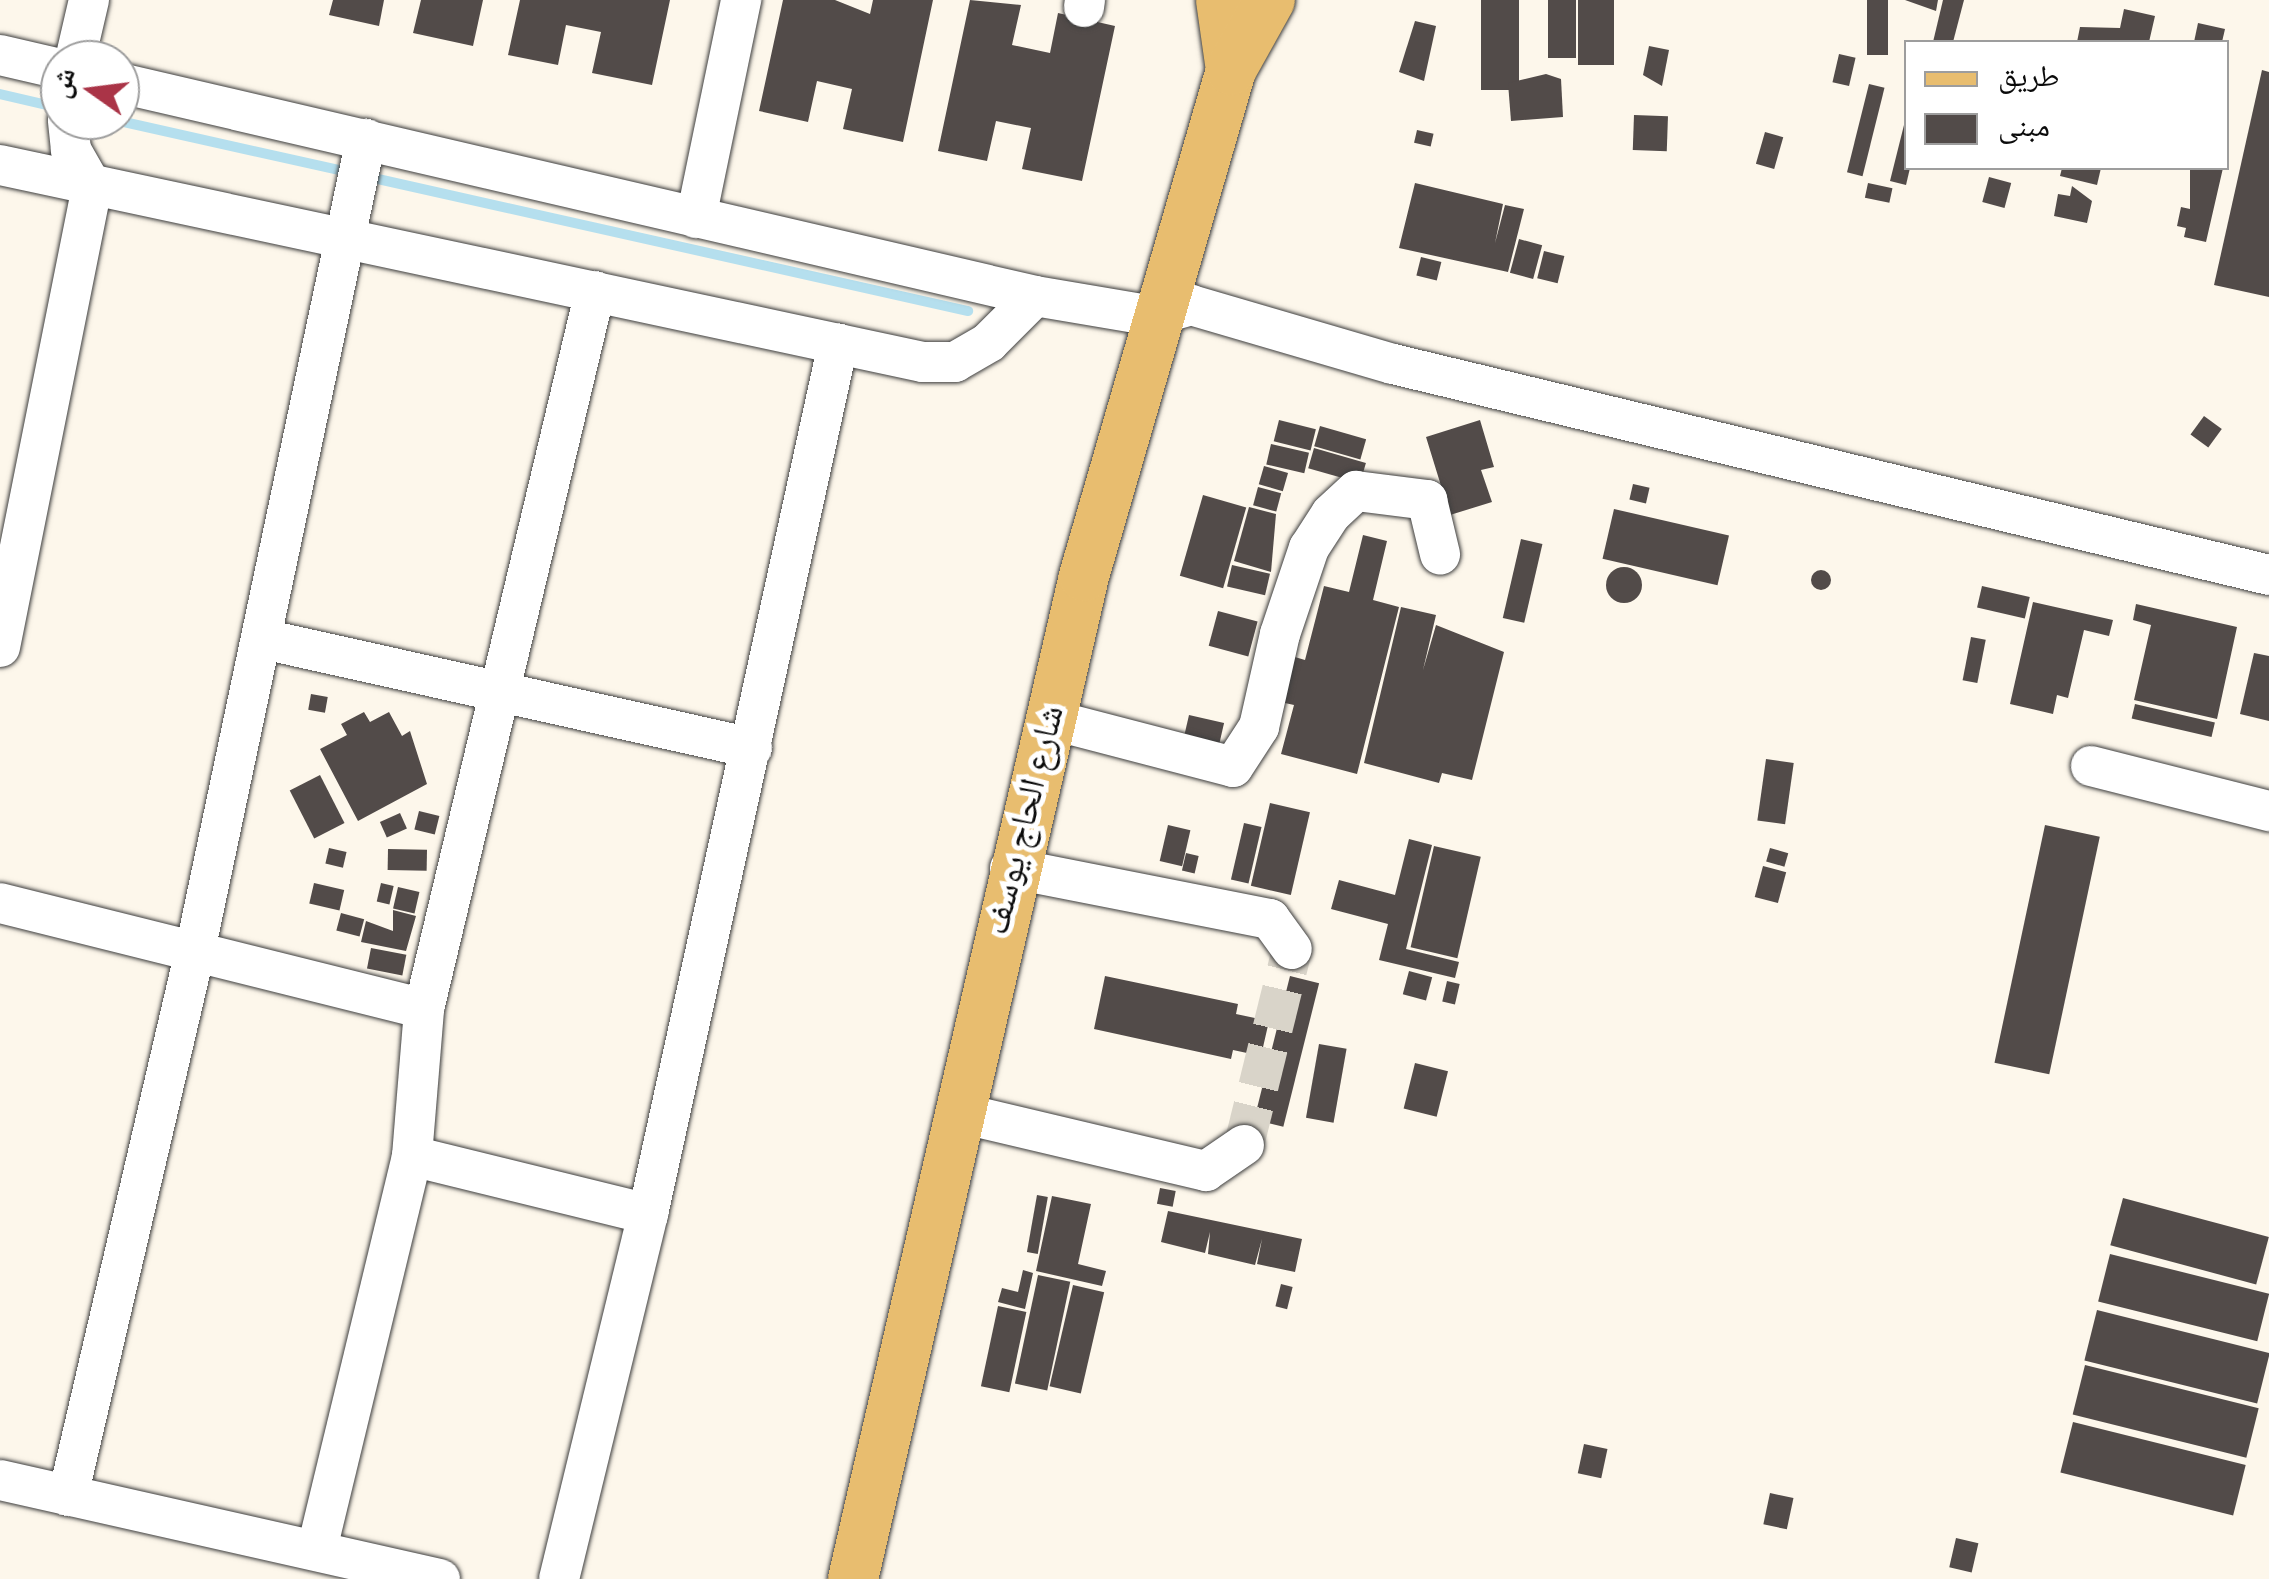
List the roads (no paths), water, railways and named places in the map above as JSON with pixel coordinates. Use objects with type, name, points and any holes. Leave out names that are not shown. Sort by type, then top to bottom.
[{"type":"main road","name":"شارع الحاج يوسف","points":[[1221,0],[1231,70]]},
{"type":"main road","name":"شارع الحاج يوسف","points":[[852,1579],[1010,868],[1154,316],[1231,70],[1270,0]]},
{"type":"street","points":[[79,40],[88,0]]},
{"type":"street","points":[[696,218],[741,0]]},
{"type":"street","points":[[0,55],[40,64]]},
{"type":"street","points":[[140,90],[360,163],[696,218],[1035,296],[1154,316],[1191,304],[1374,360],[2269,574]]},
{"type":"street","points":[[0,647],[92,187],[75,140]]},
{"type":"street","points":[[68,1496],[264,639],[360,163]]},
{"type":"street","points":[[0,164],[92,187],[344,236],[838,344],[955,362],[990,342],[1035,296]]},
{"type":"street","points":[[317,1549],[412,1156],[424,1009],[595,291]]},
{"type":"street","points":[[560,1579],[648,1214],[838,344]]},
{"type":"street","points":[[1049,719],[1233,767],[1259,727],[1286,617],[1309,548],[1331,514],[1356,491],[1427,500],[1440,554]]},
{"type":"street","points":[[264,639],[752,748]]},
{"type":"street","points":[[2092,766],[2269,811]]},
{"type":"street","points":[[1010,868],[1270,919],[1292,950]]},
{"type":"street","points":[[0,903],[424,1009]]},
{"type":"street","points":[[956,1112],[1206,1171],[1244,1146]]},
{"type":"street","points":[[412,1156],[648,1214]]},
{"type":"street","points":[[0,1480],[440,1579]]},
{"type":"waterway","points":[[0,94],[40,103]]},
{"type":"waterway","points":[[140,126],[353,173]]},
{"type":"waterway","points":[[369,177],[968,311]]},
{"type":"tunnel","points":[[1244,1145],[1292,949]]}]
